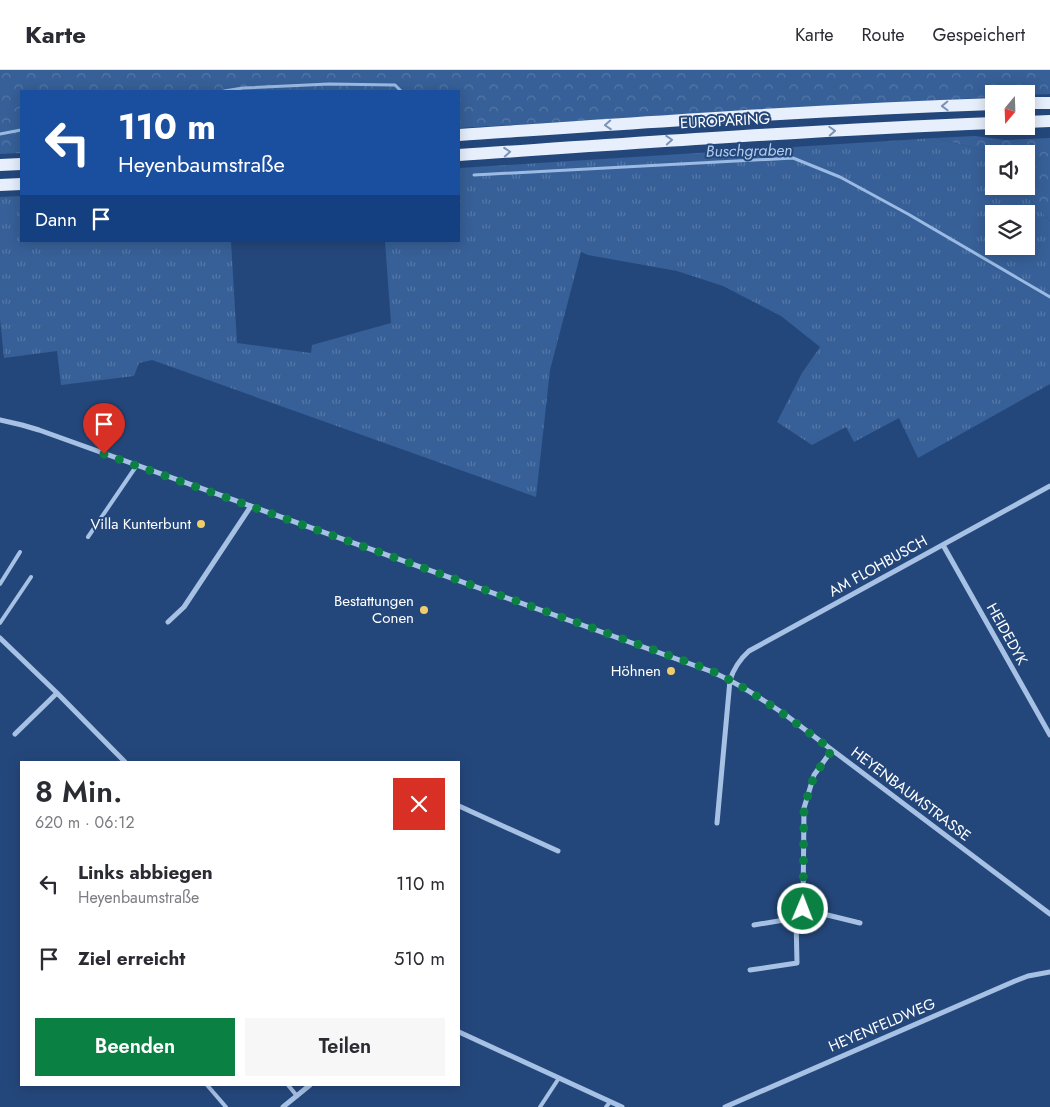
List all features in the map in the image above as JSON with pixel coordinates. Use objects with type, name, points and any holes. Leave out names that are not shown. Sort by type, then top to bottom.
[{"type":"main road","points":[[1035,103],[1050,102]]},
{"type":"main road","name":"EUROPARING","points":[[460,135],[707,118],[985,104]]},
{"type":"main road","points":[[1035,122],[1050,121]]},
{"type":"main road","name":"EUROPARING","points":[[460,155],[705,138],[985,123]]},
{"type":"main road","points":[[0,165],[20,164]]},
{"type":"main road","points":[[0,185],[20,184]]},
{"type":"street","name":"HEYENBAUMSTRASSE","points":[[0,420],[39,430],[710,670],[752,693],[780,712],[1049,913]]},
{"type":"street","name":"AM FLOHBUSCH","points":[[730,680],[740,658],[749,651],[1050,486]]},
{"type":"street","points":[[168,622],[184,607],[251,506]]},
{"type":"street","name":"HEIDEDYK","points":[[943,545],[1050,736]]},
{"type":"street","points":[[0,638],[57,692],[122,761]]},
{"type":"street","points":[[717,823],[730,680]]},
{"type":"street","points":[[15,734],[57,692]]},
{"type":"street","points":[[750,970],[797,963],[796,918],[803,909],[804,808],[814,776],[832,750]]},
{"type":"street","points":[[460,806],[558,851]]},
{"type":"street","points":[[803,909],[860,923]]},
{"type":"street","points":[[754,925],[796,918]]},
{"type":"street","name":"HEYENFELDWEG","points":[[725,1107],[1015,981],[1028,976],[1050,972]]},
{"type":"street","points":[[460,1032],[622,1107]]},
{"type":"street","points":[[283,1107],[309,1086]]},
{"type":"lane","points":[[88,537],[137,465]]},
{"type":"lane","points":[[0,584],[20,552]]},
{"type":"lane","points":[[0,623],[31,577]]},
{"type":"lane","points":[[540,1107],[559,1078]]},
{"type":"lane","points":[[208,1086],[226,1107]]},
{"type":"lane","points":[[289,1086],[297,1096]]},
{"type":"lane","points":[[606,1107],[610,1102]]},
{"type":"green space","points":[[0,70],[1050,70],[1050,94],[1035,95],[1035,85],[985,85],[985,98],[460,128],[460,90],[20,90],[20,153],[0,154]]},
{"type":"green space","points":[[975,136],[1005,140],[1050,138],[1050,221],[1025,195],[1035,195],[1035,145],[985,145],[985,152],[935,138]]},
{"type":"green space","points":[[935,138],[985,152],[985,195],[1025,195],[1035,205],[985,205],[985,255],[1035,255],[1035,205],[1050,221],[1050,384],[918,458],[899,418],[854,442],[846,427],[812,445],[777,422],[802,373],[820,347],[781,316],[723,286],[677,271],[588,255],[581,252],[550,370],[536,497],[152,360],[139,363],[134,376],[61,385],[57,351],[4,358],[0,319],[0,197],[20,196],[20,242],[231,242],[237,343],[311,353],[312,345],[391,323],[385,242],[460,242],[460,168]]},
{"type":"waterway","name":"Buschgraben","points":[[230,90],[329,84],[395,85],[400,90]]},
{"type":"waterway","name":"Buschgraben","points":[[0,134],[20,130]]},
{"type":"waterway","name":"Buschgraben","points":[[474,175],[793,158],[840,177],[908,214],[1050,297]]},
{"type":"place","name":"Villa Kunterbunt","points":[[201,524]]},
{"type":"place","name":"Bestattungen Conen","points":[[424,610]]},
{"type":"place","name":"Höhnen","points":[[671,671]]},
{"type":"route","points":[[104,454],[710,670],[752,693],[787,716],[832,750],[814,776],[804,808],[803,909]]}]
